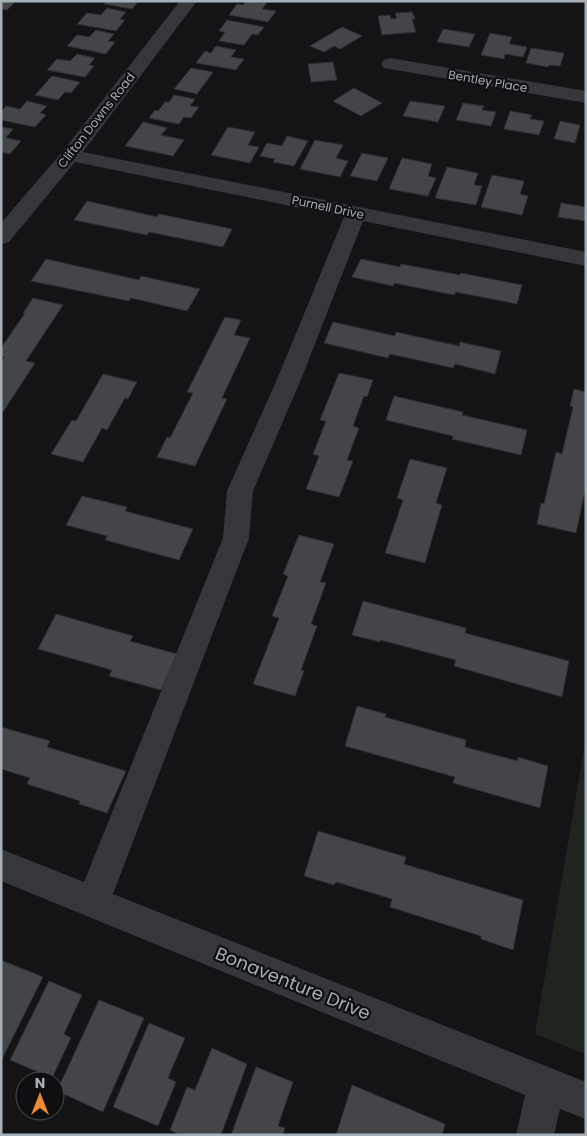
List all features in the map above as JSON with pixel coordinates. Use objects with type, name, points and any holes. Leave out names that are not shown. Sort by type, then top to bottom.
[{"type":"street","name":"Clifton Downs Road","points":[[1,237],[70,155],[189,1]]},
{"type":"street","name":"Bentley Place","points":[[390,64],[586,97]]},
{"type":"street","name":"Purnell Drive","points":[[70,155],[586,259]]},
{"type":"street","points":[[93,902],[236,538],[240,491],[290,377],[356,213]]},
{"type":"street","name":"Bonaventure Drive","points":[[1,865],[586,1101]]},
{"type":"street","points":[[536,1135],[546,1086]]},
{"type":"shaded area","points":[[586,738],[586,1054],[535,1034]]},
{"type":"building","points":[[1,1],[16,1],[7,10],[1,9]]},
{"type":"building","points":[[106,1],[139,1],[132,9],[104,4]]},
{"type":"building","points":[[246,1],[268,1],[262,9],[276,11],[268,22],[229,15],[237,4],[243,5]]},
{"type":"building","points":[[107,8],[126,12],[120,19],[125,20],[116,31],[77,24],[87,13],[101,15]]},
{"type":"building","points":[[412,12],[415,19],[412,19],[416,32],[382,35],[378,16],[390,15],[391,19],[397,18],[395,13]]},
{"type":"building","points":[[227,20],[264,27],[258,35],[252,34],[244,45],[219,41],[225,32],[219,31]]},
{"type":"building","points":[[342,27],[362,36],[340,49],[334,46],[324,52],[310,46]]},
{"type":"building","points":[[443,29],[475,34],[469,47],[437,42]]},
{"type":"building","points":[[96,30],[114,34],[108,41],[115,42],[106,54],[67,46],[77,35],[89,37]]},
{"type":"building","points":[[490,33],[512,37],[509,44],[527,47],[523,57],[505,54],[504,59],[481,55]]},
{"type":"building","points":[[216,46],[236,50],[231,57],[244,59],[236,70],[196,63],[205,51],[211,53]]},
{"type":"building","points":[[531,48],[564,53],[560,66],[549,65],[548,67],[526,63]]},
{"type":"building","points":[[77,54],[95,58],[89,65],[94,66],[85,77],[47,70],[57,59],[70,61]]},
{"type":"building","points":[[333,62],[337,80],[311,82],[308,64]]},
{"type":"building","points":[[191,68],[213,72],[197,94],[174,89]]},
{"type":"building","points":[[52,76],[80,82],[71,93],[65,92],[58,100],[35,95]]},
{"type":"building","points":[[354,88],[382,103],[361,116],[333,101]]},
{"type":"building","points":[[174,95],[195,99],[190,106],[199,107],[191,118],[184,117],[179,124],[149,118],[155,110],[158,111]]},
{"type":"building","points":[[27,101],[47,106],[40,113],[46,115],[35,127],[1,120],[1,112],[6,106],[20,109]]},
{"type":"building","points":[[410,101],[445,106],[438,122],[403,116]]},
{"type":"building","points":[[463,103],[484,106],[482,110],[496,112],[491,126],[456,120]]},
{"type":"building","points":[[510,111],[532,115],[530,119],[544,121],[539,135],[504,129]]},
{"type":"building","points":[[560,121],[580,125],[575,143],[554,139]]},
{"type":"building","points":[[143,122],[167,128],[161,135],[184,140],[173,156],[125,146]]},
{"type":"building","points":[[1,127],[13,129],[6,138],[21,141],[10,154],[1,152]]},
{"type":"building","points":[[228,127],[255,132],[248,145],[259,147],[250,163],[211,155]]},
{"type":"building","points":[[287,136],[308,141],[294,166],[273,162],[275,159],[260,156],[267,143],[282,146]]},
{"type":"building","points":[[315,140],[343,145],[336,158],[348,161],[340,177],[300,169]]},
{"type":"building","points":[[362,153],[388,158],[377,181],[350,176]]},
{"type":"building","points":[[402,158],[432,164],[428,176],[436,178],[428,196],[389,189]]},
{"type":"building","points":[[447,167],[478,173],[474,185],[482,186],[476,205],[435,198]]},
{"type":"building","points":[[492,175],[524,181],[520,194],[528,196],[522,215],[481,207]]},
{"type":"building","points":[[87,201],[157,217],[159,214],[232,229],[223,247],[149,232],[147,235],[74,220]]},
{"type":"building","points":[[561,203],[586,207],[586,221],[558,217]]},
{"type":"building","points":[[46,259],[139,280],[141,276],[200,289],[187,311],[131,298],[129,301],[31,281]]},
{"type":"building","points":[[361,259],[400,267],[401,264],[460,275],[461,273],[522,285],[517,304],[456,292],[454,295],[394,283],[393,286],[352,277]]},
{"type":"building","points":[[33,298],[63,305],[26,361],[35,363],[1,415],[1,361],[4,357],[1,356],[1,348]]},
{"type":"building","points":[[225,317],[241,320],[234,335],[250,338],[222,398],[227,399],[195,466],[157,457],[167,437],[170,438],[193,393],[187,392]]},
{"type":"building","points":[[333,322],[395,336],[396,332],[459,346],[460,342],[501,351],[495,374],[455,364],[453,368],[390,354],[388,358],[324,343]]},
{"type":"building","points":[[339,373],[373,380],[367,397],[364,396],[353,426],[359,428],[347,460],[353,461],[339,497],[306,489],[319,456],[313,454],[326,421],[320,420]]},
{"type":"building","points":[[103,374],[137,382],[128,399],[125,398],[107,430],[102,428],[83,462],[51,454],[72,420],[76,421]]},
{"type":"building","points":[[574,389],[586,392],[586,486],[576,533],[537,524],[541,503],[544,504],[556,452],[562,454],[573,407],[570,406]]},
{"type":"building","points":[[394,396],[463,412],[462,415],[527,430],[521,455],[452,439],[453,436],[386,420]]},
{"type":"building","points":[[410,459],[447,468],[436,503],[442,505],[425,563],[385,553],[403,500],[397,498]]},
{"type":"building","points":[[82,496],[127,507],[125,511],[193,529],[179,560],[105,540],[107,536],[66,525]]},
{"type":"building","points":[[299,535],[334,544],[320,582],[326,583],[311,624],[317,626],[301,670],[304,671],[295,696],[253,684],[279,618],[272,616],[288,576],[283,574]]},
{"type":"building","points":[[363,601],[466,628],[465,633],[569,661],[562,697],[454,666],[456,660],[380,640],[380,642],[352,635]]},
{"type":"building","points":[[56,614],[133,636],[130,641],[177,654],[161,690],[109,676],[112,670],[38,649]]},
{"type":"building","points":[[357,706],[386,714],[385,717],[466,740],[465,747],[518,761],[518,757],[548,766],[540,808],[453,783],[455,777],[345,746]]},
{"type":"building","points":[[1,727],[50,741],[47,747],[126,771],[107,813],[79,804],[80,801],[27,784],[30,778],[1,769]]},
{"type":"building","points":[[318,831],[406,857],[404,864],[523,900],[513,950],[481,939],[481,936],[390,907],[392,899],[336,882],[334,885],[304,876]]},
{"type":"building","points":[[1,960],[43,977],[1,1061]]},
{"type":"building","points":[[49,981],[82,995],[64,1034],[71,1038],[55,1071],[36,1071],[10,1060]]},
{"type":"building","points":[[99,1000],[144,1018],[103,1112],[65,1095],[65,1074]]},
{"type":"building","points":[[149,1023],[185,1038],[168,1078],[176,1082],[158,1126],[113,1107]]},
{"type":"building","points":[[212,1048],[247,1064],[221,1135],[180,1135],[170,1130],[187,1087],[195,1090]]},
{"type":"building","points":[[256,1067],[293,1082],[278,1126],[285,1128],[283,1135],[231,1135]]},
{"type":"building","points":[[352,1085],[445,1124],[442,1135],[336,1135]]}]
